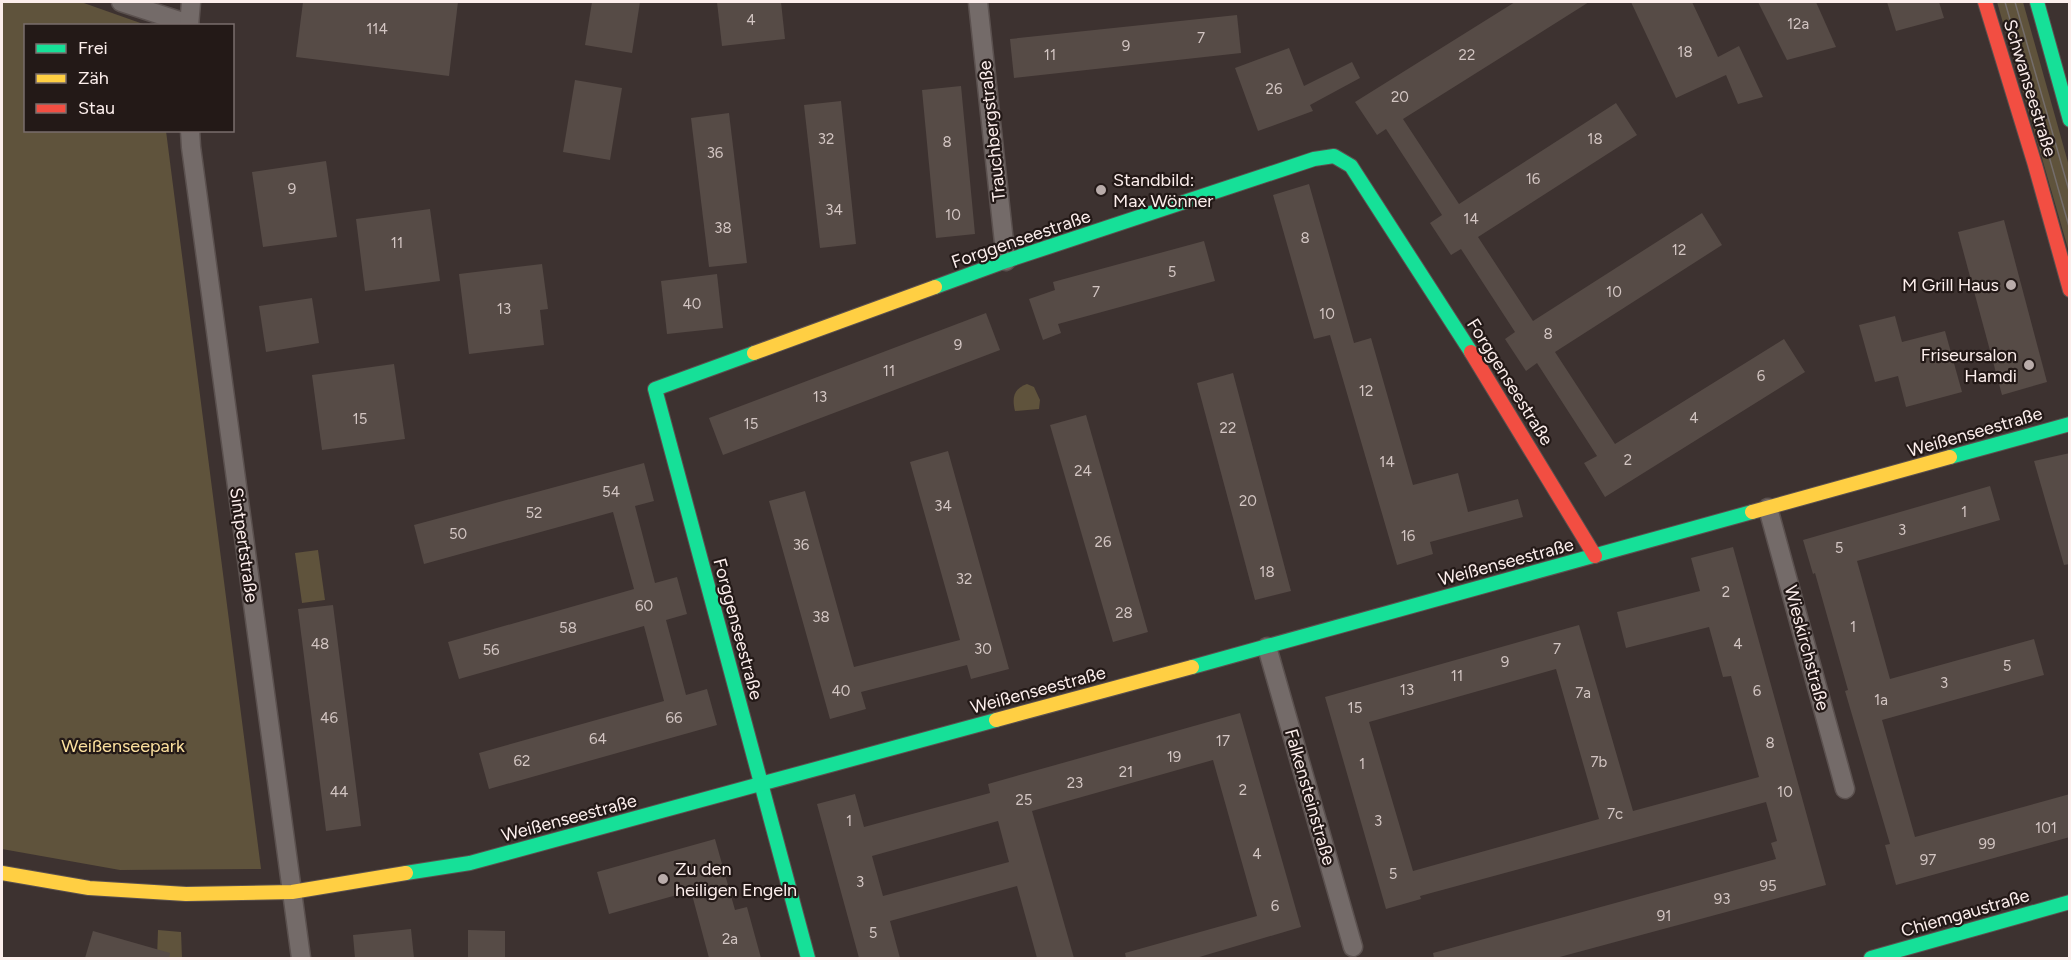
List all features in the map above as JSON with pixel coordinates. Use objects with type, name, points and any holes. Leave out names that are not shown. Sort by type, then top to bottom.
[{"type":"street","points":[[121,2],[186,24]]},
{"type":"street","points":[[189,24],[191,2]]},
{"type":"street","name":"Trauchbergstraße","points":[[978,2],[1006,261]]},
{"type":"street","name":"Schwanseestraße","points":[[1984,2],[2035,165],[2070,290]]},
{"type":"street","name":"Schwanseestraße","points":[[2037,2],[2070,120]]},
{"type":"street","name":"Sintpertstraße","points":[[190,132],[301,958]]},
{"type":"street","name":"Forggenseestraße","points":[[761,785],[655,389],[1006,261],[1314,159],[1327,156],[1340,157],[1351,166],[1471,352],[1595,556]]},
{"type":"street","name":"Weißenseestraße","points":[[2,873],[89,888],[186,894],[292,892],[470,863],[1267,647],[2070,424]]},
{"type":"street","name":"Wieskirchstraße","points":[[1768,508],[1845,789]]},
{"type":"street","name":"Falkensteinstraße","points":[[1267,647],[1353,947]]},
{"type":"street","points":[[761,785],[808,958]]},
{"type":"street","name":"Chiemgaustraße","points":[[1871,958],[2070,902]]},
{"type":"green space","name":"Weißenseepark","points":[[2,2],[81,2],[143,24],[24,24],[24,132],[166,132],[261,869],[120,870],[2,849]]},
{"type":"green space","points":[[1997,2],[2023,2],[2069,166],[2069,252]]},
{"type":"green space","points":[[1027,384],[1034,387],[1040,400],[1039,409],[1015,411],[1016,391]]},
{"type":"green space","points":[[318,550],[325,600],[302,603],[295,553]]},
{"type":"green space","points":[[158,930],[181,932],[182,958],[157,958]]},
{"type":"building","points":[[303,2],[458,2],[449,76],[296,57]]},
{"type":"building","points":[[592,2],[640,2],[632,53],[585,45]]},
{"type":"building","points":[[717,2],[781,2],[785,39],[722,46]]},
{"type":"building","points":[[1515,2],[1589,2],[1403,119],[1459,204],[1616,103],[1637,135],[1478,237],[1533,321],[1702,213],[1722,245],[1555,352],[1615,444],[1784,339],[1805,372],[1605,497],[1584,463],[1597,456],[1537,363],[1526,371],[1505,339],[1515,332],[1461,249],[1451,255],[1430,223],[1442,215],[1386,129],[1377,135],[1355,102]]},
{"type":"building","points":[[1631,2],[1692,2],[1718,57],[1739,46],[1763,97],[1738,104],[1726,75],[1676,98]]},
{"type":"building","points":[[1758,2],[1816,2],[1836,47],[1787,60]]},
{"type":"building","points":[[1887,2],[1939,2],[1944,18],[1896,31]]},
{"type":"building","points":[[1237,15],[1241,53],[1014,78],[1010,39]]},
{"type":"building","points":[[1289,48],[1304,86],[1352,62],[1360,78],[1310,105],[1313,111],[1258,131],[1235,68]]},
{"type":"building","points":[[575,80],[622,88],[610,160],[563,152]]},
{"type":"building","points":[[961,86],[975,234],[936,238],[922,90]]},
{"type":"building","points":[[841,101],[856,244],[820,248],[804,105]]},
{"type":"building","points":[[729,113],[747,263],[709,267],[691,118]]},
{"type":"building","points":[[326,161],[337,237],[263,247],[252,172]]},
{"type":"building","points":[[1309,184],[1354,343],[1371,338],[1413,485],[1458,473],[1468,512],[1518,499],[1523,517],[1430,542],[1433,554],[1397,565],[1330,335],[1314,339],[1273,195]]},
{"type":"building","points":[[430,209],[440,281],[365,291],[356,219]]},
{"type":"building","points":[[2004,220],[2047,382],[2002,395],[1958,232]]},
{"type":"building","points":[[1204,241],[1215,281],[1058,324],[1061,333],[1043,340],[1029,299],[1055,290],[1053,282]]},
{"type":"building","points":[[542,264],[548,309],[540,310],[544,345],[469,354],[459,274]]},
{"type":"building","points":[[717,274],[723,328],[667,334],[661,281]]},
{"type":"building","points":[[312,298],[319,343],[266,352],[259,306]]},
{"type":"building","points":[[986,313],[1000,350],[723,455],[709,418]]},
{"type":"building","points":[[1895,316],[1902,342],[1945,331],[1962,392],[1906,407],[1898,376],[1875,382],[1859,325]]},
{"type":"building","points":[[394,364],[405,439],[322,450],[312,375]]},
{"type":"building","points":[[1233,373],[1291,591],[1255,600],[1197,383]]},
{"type":"building","points":[[1086,415],[1148,632],[1113,642],[1050,425]]},
{"type":"building","points":[[948,451],[1009,669],[971,679],[967,665],[861,692],[866,709],[830,719],[769,501],[805,491],[854,667],[960,640],[910,462]]},
{"type":"building","points":[[2070,453],[2070,564],[2064,565],[2034,461]]},
{"type":"building","points":[[644,463],[654,501],[635,506],[655,583],[677,577],[687,614],[666,620],[686,695],[707,689],[717,725],[489,789],[479,753],[664,701],[644,626],[459,679],[448,642],[634,589],[613,512],[424,564],[414,525]]},
{"type":"building","points":[[1990,486],[2000,520],[1857,561],[1890,679],[2034,639],[2044,675],[1882,720],[1915,837],[2070,794],[2070,837],[1896,885],[1885,845],[1890,844],[1845,691],[1848,690],[1815,573],[1813,574],[1803,540]]},
{"type":"building","points":[[1733,547],[1826,885],[1556,958],[1434,958],[1433,953],[1776,859],[1771,843],[1777,841],[1766,802],[1420,896],[1421,899],[1386,909],[1325,697],[1579,625],[1633,811],[1759,777],[1731,676],[1723,677],[1709,627],[1626,648],[1617,612],[1700,591],[1691,558]],"holes":[[[1556,669],[1599,819],[1413,871],[1369,722]]]},
{"type":"building","points":[[333,605],[361,826],[326,831],[298,609]]},
{"type":"building","points":[[1240,713],[1301,927],[1196,958],[1126,958],[1125,953],[1257,916],[1213,760],[1032,811],[1074,958],[1037,958],[1017,886],[890,921],[900,958],[859,958],[817,804],[855,794],[864,827],[990,793],[988,784]],"holes":[[[998,821],[1009,862],[883,896],[872,856]]]},
{"type":"building","name":"Zu den heiligen Engeln","points":[[715,839],[735,910],[747,907],[761,958],[709,958],[691,891],[609,914],[597,872]]},
{"type":"building","points":[[411,929],[414,958],[355,958],[353,935]]},
{"type":"building","points":[[468,930],[505,931],[505,958],[468,958]]},
{"type":"building","points":[[93,931],[170,953],[169,958],[85,958]]},
{"type":"tram line","points":[[2005,2],[2070,230]]},
{"type":"tram line","points":[[2015,2],[2070,194]]},
{"type":"traffic: fast","points":[[2037,2],[2070,120]]},
{"type":"traffic: fast","points":[[935,287],[1006,261],[1314,159],[1334,156],[1351,166],[1471,352]]},
{"type":"traffic: fast","points":[[754,353],[655,389],[808,958]]},
{"type":"traffic: fast","points":[[1950,457],[2070,424]]},
{"type":"traffic: fast","points":[[1192,667],[1752,512]]},
{"type":"traffic: fast","points":[[406,873],[470,863],[996,720]]},
{"type":"traffic: fast","points":[[1871,958],[2070,902]]},
{"type":"traffic: slow","points":[[754,353],[935,287]]},
{"type":"traffic: slow","points":[[1752,512],[1950,457]]},
{"type":"traffic: slow","points":[[996,720],[1192,667]]},
{"type":"traffic: slow","points":[[2,873],[89,888],[186,894],[292,892],[406,873]]},
{"type":"traffic: jam","points":[[1985,2],[2035,165],[2070,290]]},
{"type":"traffic: jam","points":[[1471,352],[1595,556]]},
{"type":"place","name":"Standbild: Max Wönner","points":[[1101,190]]},
{"type":"place","name":"M Grill Haus","points":[[2011,285]]},
{"type":"place","name":"Friseursalon Hamdi","points":[[2029,365]]},
{"type":"place","name":"Zu den heiligen Engeln","points":[[663,879]]}]
